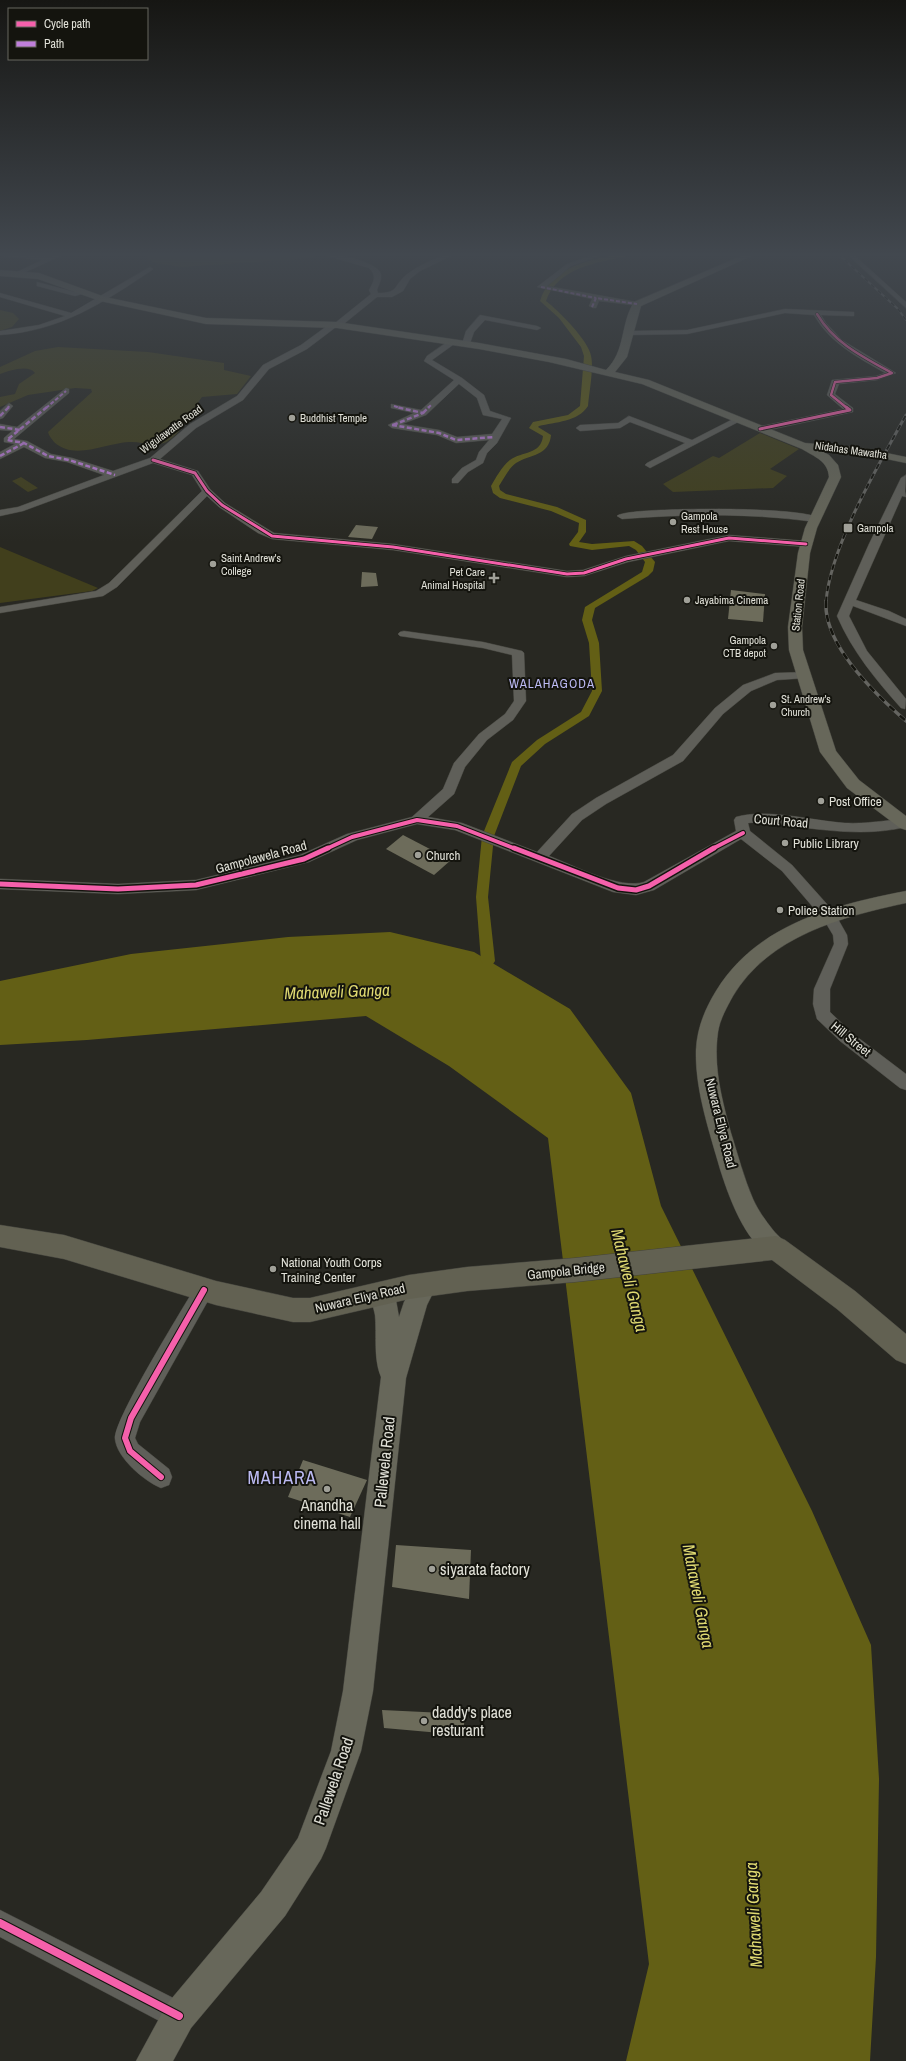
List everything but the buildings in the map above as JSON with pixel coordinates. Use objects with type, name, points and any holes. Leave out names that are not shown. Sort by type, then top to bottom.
[{"type":"highway","name":"Nuwara Eliya Road","points":[[0,1236],[64,1247],[204,1290],[242,1300],[293,1310],[310,1310],[425,1285],[514,1276]]},
{"type":"highway","name":"Gampola Bridge","points":[[514,1276],[776,1248]]},
{"type":"highway","points":[[776,1248],[846,1300],[906,1351]]},
{"type":"main road","points":[[500,350],[611,370],[645,382],[795,443],[825,457],[834,467],[843,468],[862,451]]},
{"type":"main road","points":[[611,370],[621,350]]},
{"type":"main road","name":"Nidahas Mawatha","points":[[795,443],[862,451],[906,460]]},
{"type":"main road","name":"Station Road","points":[[843,468],[815,519],[806,544],[794,635],[803,675],[821,736],[833,760],[863,792],[905,823]]},
{"type":"main road","name":"Nuwara Eliya Road","points":[[776,1248],[762,1236],[752,1220],[727,1156],[711,1093],[707,1059],[710,1024],[722,996],[744,967],[771,945],[789,933],[829,916],[867,904],[906,897]]},
{"type":"main road","name":"Pallewela Road","points":[[154,2061],[180,2016],[273,1904],[310,1848],[346,1751],[358,1691],[393,1378],[416,1302],[425,1285]]},
{"type":"main road","name":"Pallewela Road","points":[[381,1294],[386,1305],[389,1322],[389,1352],[393,1378]]},
{"type":"street","name":"Wigulawatte Road","points":[[0,513],[20,509],[153,460],[193,426],[240,398],[266,367],[300,350]]},
{"type":"street","points":[[441,350],[428,361],[459,380],[481,397],[486,413],[507,418],[491,444],[480,455],[480,462],[465,470],[455,482]]},
{"type":"street","points":[[760,429],[850,410],[831,395],[835,382],[877,378],[892,373],[853,350]]},
{"type":"street","points":[[459,380],[423,413],[392,425],[439,433],[456,440],[494,437]]},
{"type":"street","points":[[66,391],[7,440],[24,443],[48,456],[70,460],[115,475]]},
{"type":"street","points":[[0,416],[9,406]]},
{"type":"street","points":[[394,406],[423,413]]},
{"type":"street","points":[[580,428],[620,425],[629,419],[692,443]]},
{"type":"street","points":[[650,465],[738,420]]},
{"type":"street","points":[[0,427],[20,430]]},
{"type":"street","points":[[0,456],[24,443]]},
{"type":"street","points":[[153,460],[195,473],[207,491],[222,505],[252,523],[262,531],[272,536],[286,538],[393,547],[567,574],[584,573],[630,558],[729,538],[806,544]]},
{"type":"street","points":[[906,478],[903,493],[843,616],[846,626],[880,678],[906,705]]},
{"type":"street","points":[[0,610],[99,594],[113,585],[207,491]]},
{"type":"street","points":[[622,516],[667,512],[723,511],[777,514],[815,519]]},
{"type":"street","points":[[849,602],[906,623]]},
{"type":"street","points":[[404,634],[483,645],[518,652],[520,701],[509,717],[483,737],[459,766],[449,791],[417,820]]},
{"type":"street","points":[[540,857],[577,817],[601,801],[678,758],[719,711],[747,688],[774,677],[803,675]]},
{"type":"street","name":"Court Road","points":[[829,916],[787,868],[743,833],[741,820],[754,816],[782,821],[868,828],[883,828],[905,823]]},
{"type":"street","name":"Gampolawela Road","points":[[0,884],[118,889],[196,885],[304,859],[352,837],[417,820],[457,826],[618,888],[636,890],[649,886],[731,838],[743,833]]},
{"type":"street","name":"Hill Street","points":[[829,916],[840,935],[841,944],[822,989],[821,1004],[823,1015],[846,1037],[906,1083]]},
{"type":"street","points":[[161,1477],[130,1451],[125,1438],[131,1418],[204,1290]]},
{"type":"street","points":[[0,1923],[180,2016]]},
{"type":"shaded area","points":[[115,350],[148,352],[224,363],[224,370],[251,376],[237,394],[202,397],[179,432],[164,443],[154,444],[129,442],[90,450],[71,450],[54,442],[48,432],[92,392],[91,389],[75,388],[28,395],[0,407],[0,397],[15,394],[19,384],[35,373],[32,370],[23,369],[0,374],[0,367],[35,351]]},
{"type":"shaded area","points":[[760,433],[799,449],[770,469],[787,476],[773,488],[673,492],[663,484],[713,456],[719,458]]},
{"type":"shaded area","points":[[21,477],[38,488],[28,492],[12,481]]},
{"type":"shaded area","points":[[0,547],[98,588],[92,591],[0,603]]},
{"type":"water","name":"Mahaweli Ganga","points":[[390,932],[474,952],[570,1009],[631,1093],[661,1206],[812,1511],[871,1645],[879,1779],[876,1957],[870,2061],[626,2061],[649,1964],[548,1138],[449,1066],[366,1016],[87,1040],[0,1045],[0,981],[131,954],[288,937]]},
{"type":"waterway","points":[[488,961],[482,897],[488,836],[516,764],[541,742],[585,714],[597,691],[594,643],[587,620],[590,607],[645,574],[648,571],[650,562],[639,548],[631,543],[592,547],[573,544],[582,532],[583,522],[554,509],[503,496],[496,491],[495,486],[511,463],[535,453],[544,447],[547,435],[533,428],[536,424],[571,416],[582,410],[584,406],[588,356],[585,350]]},
{"type":"railway","points":[[826,602],[829,580],[836,556],[857,506],[906,415]]},
{"type":"railway","points":[[826,602],[827,618],[833,635],[842,651],[867,683],[906,721]]},
{"type":"marked path","points":[[66,391],[7,440],[24,443],[48,456],[69,460],[115,475]]},
{"type":"marked path","points":[[423,413],[431,405]]},
{"type":"marked path","points":[[0,416],[9,406]]},
{"type":"marked path","points":[[393,425],[423,413],[394,406]]},
{"type":"marked path","points":[[392,425],[439,433],[456,440],[494,437]]},
{"type":"marked path","points":[[0,427],[20,430]]},
{"type":"marked path","points":[[0,456],[24,443]]},
{"type":"cycle path","points":[[760,429],[850,410],[831,395],[835,382],[877,378],[892,373],[852,350]]},
{"type":"cycle path","points":[[153,460],[195,473],[207,491],[222,505],[272,536],[393,547],[567,574],[584,573],[626,559],[729,538],[806,544]]},
{"type":"cycle path","points":[[0,884],[118,889],[196,885],[304,859],[352,837],[417,820],[457,826],[618,888],[636,890],[649,886],[731,838],[743,833]]},
{"type":"cycle path","points":[[161,1477],[130,1451],[125,1438],[131,1418],[204,1290]]},
{"type":"cycle path","points":[[0,1923],[179,2016]]},
{"type":"place","name":"Buddhist Temple","points":[[292,418]]},
{"type":"place","name":"Gampola Rest House","points":[[673,522]]},
{"type":"place","name":"Gampola","points":[[848,528]]},
{"type":"place","name":"Saint Andrew's College","points":[[213,564]]},
{"type":"place","name":"Pet Care Animal Hospital","points":[[494,578]]},
{"type":"place","name":"Jayabima Cinema","points":[[687,600]]},
{"type":"place","name":"Gampola CTB depot","points":[[774,646]]},
{"type":"place","name":"St. Andrew's Church","points":[[773,705]]},
{"type":"place","name":"Post Office","points":[[821,801]]},
{"type":"place","name":"Public Library","points":[[785,843]]},
{"type":"place","name":"Church","points":[[418,855]]},
{"type":"place","name":"Police Station","points":[[780,910]]},
{"type":"place","name":"National Youth Corps Training Center","points":[[273,1269]]},
{"type":"place","name":"Anandha cinema hall","points":[[327,1489]]},
{"type":"place","name":"siyarata factory","points":[[432,1569]]},
{"type":"place","name":"daddy's place resturant","points":[[424,1721]]},
{"type":"district","name":"WALAHAGODA","points":[[552,683]]},
{"type":"district","name":"MAHARA","points":[[282,1477]]}]
